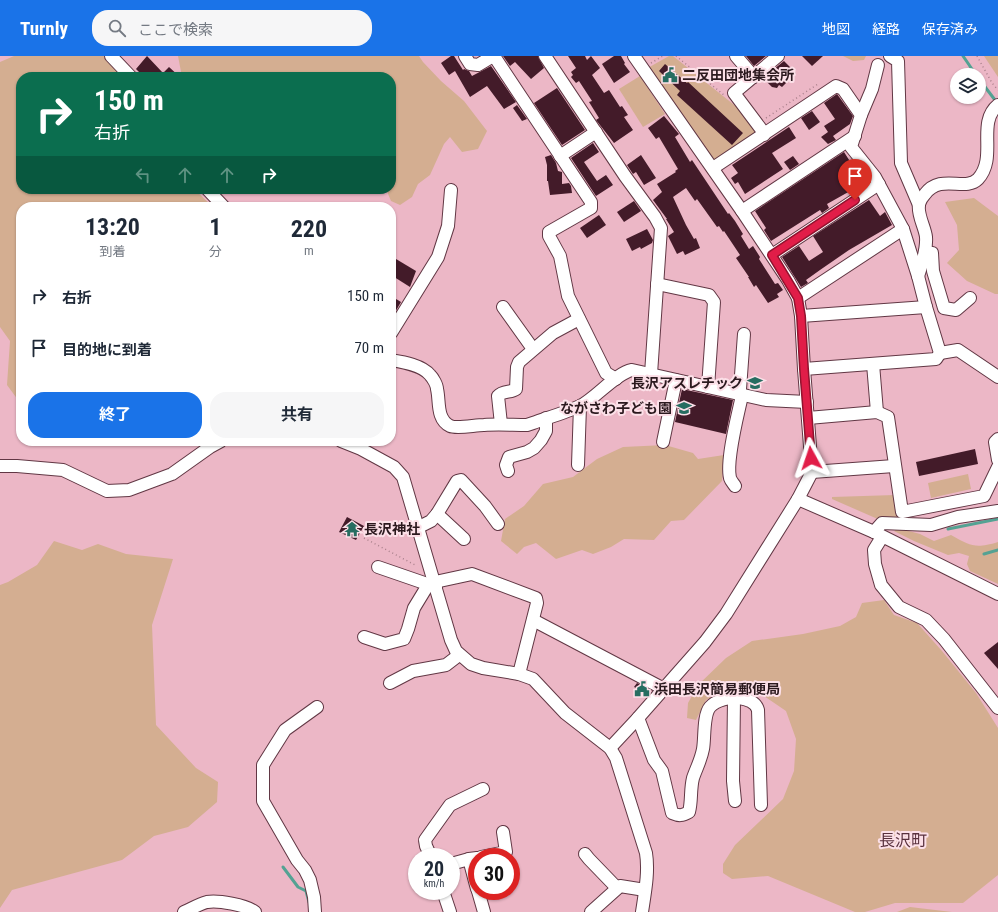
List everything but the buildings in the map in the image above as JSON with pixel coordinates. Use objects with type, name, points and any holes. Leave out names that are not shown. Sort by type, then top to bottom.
[{"type":"street","points":[[111,56],[126,72]]},
{"type":"street","points":[[465,56],[470,64],[478,65],[493,56],[591,202],[591,208],[549,232],[549,236],[560,256],[568,296],[606,373],[616,379]]},
{"type":"street","points":[[545,56],[661,228],[651,374]]},
{"type":"street","points":[[610,748],[705,642],[726,614],[798,499],[812,472],[801,316],[798,298],[772,255],[634,56]]},
{"type":"street","points":[[736,56],[754,77]]},
{"type":"street","points":[[764,134],[734,93],[778,56]]},
{"type":"street","points":[[890,56],[898,61],[901,164],[919,204],[926,238],[918,276]]},
{"type":"street","points":[[878,65],[872,88],[861,115],[851,147],[875,177],[903,229],[940,353]]},
{"type":"street","points":[[713,168],[836,86],[843,88],[861,115]]},
{"type":"street","points":[[919,204],[923,195],[939,183],[971,183],[978,179],[989,161],[988,124],[994,108],[998,105]]},
{"type":"street","points":[[560,156],[596,132]]},
{"type":"street","points":[[742,211],[855,136]]},
{"type":"street","points":[[772,255],[879,184]]},
{"type":"street","points":[[396,325],[438,257],[448,226],[451,190]]},
{"type":"street","points":[[212,194],[219,202]]},
{"type":"street","points":[[798,298],[903,229]]},
{"type":"street","points":[[924,252],[932,253],[933,271],[944,308],[956,310],[970,298]]},
{"type":"street","points":[[657,284],[709,295],[714,302],[708,387]]},
{"type":"street","points":[[503,307],[533,349]]},
{"type":"street","points":[[801,316],[926,307]]},
{"type":"street","points":[[501,424],[498,396],[502,392],[514,391],[516,389],[518,364],[533,349],[553,333],[579,319]]},
{"type":"street","points":[[735,486],[731,481],[729,464],[741,400],[740,394],[744,334]]},
{"type":"street","points":[[804,369],[936,359],[940,353],[958,350],[998,377]]},
{"type":"street","points":[[396,361],[405,362],[430,375],[437,389],[440,412],[450,426],[460,427],[527,424],[580,406],[625,372],[632,370],[766,400],[807,402]]},
{"type":"street","points":[[873,364],[877,412]]},
{"type":"street","points":[[663,442],[676,380]]},
{"type":"street","points":[[578,465],[580,406]]},
{"type":"street","points":[[808,418],[877,412],[888,417],[894,466],[902,512],[984,496],[998,467]]},
{"type":"street","points":[[531,458],[544,445],[546,439],[546,418]]},
{"type":"street","points":[[508,472],[506,465],[509,457],[530,450],[541,440],[546,431]]},
{"type":"street","points":[[998,439],[995,442],[998,460]]},
{"type":"street","points":[[0,466],[63,470],[107,491],[129,490],[172,474],[212,446]]},
{"type":"street","points":[[354,446],[394,467],[403,477],[419,527],[433,582],[451,640],[459,655],[476,666],[519,674],[533,679],[565,713],[610,748],[616,758],[646,853],[647,862],[642,912]]},
{"type":"street","points":[[812,472],[894,466]]},
{"type":"street","points":[[419,527],[431,521],[437,514],[457,481],[461,480],[485,506],[498,524]]},
{"type":"street","points":[[798,499],[878,534],[998,594]]},
{"type":"street","points":[[998,510],[931,525],[882,524],[874,550],[875,564],[881,585],[899,607],[926,620],[944,639],[998,708]]},
{"type":"street","points":[[437,514],[464,539]]},
{"type":"street","points":[[378,567],[433,582],[472,574],[536,598],[537,600],[533,620],[519,674]]},
{"type":"street","points":[[364,637],[385,644],[404,639],[414,608],[433,582]]},
{"type":"street","points":[[533,620],[664,689]]},
{"type":"street","points":[[390,683],[413,671],[446,665],[459,655]]},
{"type":"street","points":[[638,718],[654,760],[662,770],[672,813],[678,816],[689,812],[693,778],[699,765],[703,749],[706,718],[709,708],[715,703],[734,698],[750,701],[757,706],[761,804]]},
{"type":"street","points":[[734,698],[733,781],[735,801]]},
{"type":"street","points":[[315,912],[314,897],[310,880],[264,801],[264,765],[285,730],[317,707]]},
{"type":"street","points":[[427,848],[425,840],[450,805],[483,789]]},
{"type":"street","points":[[503,832],[505,848]]},
{"type":"street","points":[[585,854],[588,859],[617,888]]},
{"type":"street","points":[[591,912],[617,888],[623,886],[645,890]]},
{"type":"street","points":[[446,900],[450,912]]},
{"type":"street","points":[[480,900],[484,912]]},
{"type":"street","points":[[184,912],[207,902],[217,902],[247,907],[256,912]]},
{"type":"path","points":[[642,68],[663,56]]},
{"type":"path","points":[[676,56],[724,95]]},
{"type":"path","points":[[977,56],[992,84],[998,90]]},
{"type":"path","points":[[364,538],[433,582]]},
{"type":"shaded area","points":[[14,56],[107,56],[118,72],[16,72],[16,194],[199,194],[208,202],[16,202],[16,397],[7,385],[10,341],[0,327],[0,62]]},
{"type":"shaded area","points":[[178,56],[419,56],[441,81],[464,101],[487,131],[478,149],[462,152],[450,137],[444,144],[430,175],[418,184],[412,197],[400,205],[391,201],[388,194],[396,194],[396,72],[181,72]]},
{"type":"shaded area","points":[[669,56],[673,56],[748,116],[762,133],[713,164],[646,69]]},
{"type":"shaded area","points":[[843,56],[866,56],[864,60],[853,61]]},
{"type":"shaded area","points":[[984,56],[998,56],[998,77]]},
{"type":"shaded area","points":[[640,76],[665,114],[643,127],[619,89]]},
{"type":"shaded area","points":[[974,198],[998,216],[998,294],[967,281],[947,263],[959,250],[957,225],[945,202]]},
{"type":"shaded area","points":[[665,445],[693,453],[698,459],[724,455],[722,481],[684,520],[671,521],[654,540],[624,539],[611,547],[593,554],[582,550],[556,559],[536,543],[524,547],[517,554],[501,541],[505,519],[524,506],[543,484],[573,477],[597,459],[623,447]]},
{"type":"shaded area","points":[[968,474],[971,489],[931,498],[928,483]]},
{"type":"shaded area","points":[[895,495],[898,520],[880,520],[832,499],[832,497]]},
{"type":"shaded area","points":[[898,528],[920,534],[934,541],[951,535],[964,542],[978,546],[998,542],[998,584],[970,571],[967,564],[969,556],[959,553],[948,555],[894,531]]},
{"type":"shaded area","points":[[54,541],[82,550],[98,544],[126,554],[173,559],[152,625],[156,725],[196,768],[218,782],[217,802],[188,827],[154,836],[122,860],[12,890],[0,908],[0,585],[37,565]]},
{"type":"shaded area","points":[[884,600],[894,615],[917,623],[942,651],[976,693],[998,728],[998,875],[963,903],[895,903],[865,912],[855,912],[768,876],[732,879],[723,873],[723,864],[735,845],[783,799],[794,771],[796,739],[786,711],[764,696],[724,689],[706,700],[696,720],[687,718],[688,703],[698,685],[726,658],[752,641],[803,634],[840,626],[856,617],[862,603]]},
{"type":"shaded area","points":[[910,907],[952,912],[897,912]]},
{"type":"waterway","points":[[963,56],[971,68]]},
{"type":"waterway","points":[[986,88],[995,100]]},
{"type":"waterway","points":[[948,529],[998,519]]},
{"type":"waterway","points":[[984,554],[998,550]]},
{"type":"waterway","points":[[283,867],[298,887],[306,891],[309,902]]},
{"type":"place","name":"二反田団地集会所","points":[[670,75]]},
{"type":"place","name":"長沢アスレチック","points":[[755,383]]},
{"type":"place","name":"ながさわ子ども園","points":[[684,408]]},
{"type":"place","name":"長沢神社","points":[[352,529]]},
{"type":"place","name":"浜田長沢簡易郵便局","points":[[642,689]]},
{"type":"district","name":"長沢町","points":[[903,840]]},
{"type":"route","points":[[811,458],[801,316],[798,298],[772,255],[855,200]]}]
